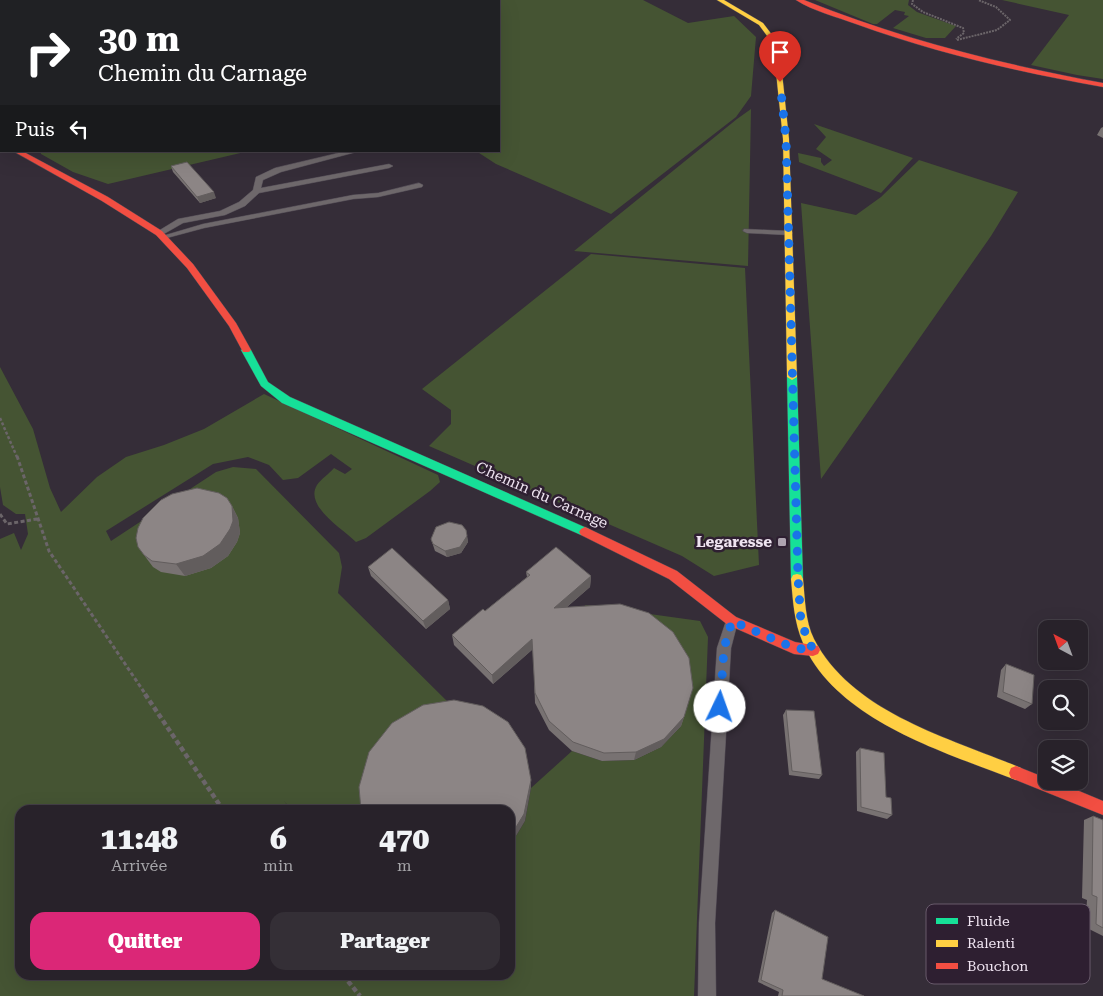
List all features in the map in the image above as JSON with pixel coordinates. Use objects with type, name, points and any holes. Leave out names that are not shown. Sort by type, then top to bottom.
[{"type":"street","points":[[720,0],[761,24],[776,44],[786,139],[798,577],[801,623],[813,650],[830,674],[848,690],[894,721],[941,743],[1103,808]]},
{"type":"street","points":[[799,0],[886,34],[932,48],[1014,68],[1103,85]]},
{"type":"street","name":"Chemin du Carnage","points":[[18,152],[105,199],[161,235],[190,266],[233,325],[264,384],[286,400],[588,533],[673,575],[732,621],[794,648],[813,650]]},
{"type":"lane","points":[[257,191],[259,179],[278,170],[353,152]]},
{"type":"lane","points":[[161,235],[181,221],[222,213],[242,204],[257,191],[389,166]]},
{"type":"lane","points":[[161,235],[353,197],[378,195],[419,185]]},
{"type":"lane","points":[[748,230],[789,233]]},
{"type":"lane","points":[[707,996],[707,923],[724,648],[732,621]]},
{"type":"path","points":[[914,0],[912,4],[921,12],[948,20],[962,28],[964,33],[954,40],[997,30],[1010,20],[1004,11],[991,3],[978,0]]},
{"type":"path","points":[[0,418],[13,444],[49,551],[220,805]]},
{"type":"path","points":[[0,514],[7,524],[37,519]]},
{"type":"path","points":[[347,980],[360,996]]},
{"type":"green space","points":[[500,0],[643,0],[688,23],[734,16],[756,37],[751,96],[736,117],[611,214],[496,164],[478,152],[500,152]]},
{"type":"green space","points":[[815,0],[909,0],[908,5],[917,12],[956,26],[945,38],[926,38],[893,28],[909,16],[904,15],[905,12],[895,10],[877,24],[873,24]]},
{"type":"green space","points":[[1002,0],[1103,0],[1103,79],[1031,65],[1069,15]]},
{"type":"green space","points":[[751,109],[748,266],[574,251],[737,119]]},
{"type":"green space","points":[[814,124],[913,158],[881,193],[799,162],[798,153],[821,158],[824,166],[832,160],[816,149],[826,137]]},
{"type":"green space","points":[[40,152],[245,152],[108,184],[73,172]]},
{"type":"green space","points":[[919,160],[1018,192],[991,236],[821,479],[801,203],[856,215],[881,197]]},
{"type":"green space","points":[[591,254],[745,268],[759,565],[714,576],[682,556],[429,446],[451,424],[451,410],[422,389]]},
{"type":"green space","points":[[0,367],[33,429],[50,488],[61,512],[97,477],[126,457],[164,445],[204,429],[264,394],[438,475],[440,482],[430,491],[366,538],[356,542],[320,509],[316,501],[314,493],[317,485],[334,468],[345,474],[352,469],[331,454],[298,478],[283,480],[269,465],[248,457],[213,464],[106,531],[111,541],[216,472],[233,467],[256,469],[339,553],[342,567],[338,593],[456,710],[370,805],[288,805],[284,801],[287,805],[15,805],[15,980],[515,980],[515,838],[525,821],[531,788],[572,751],[602,761],[634,760],[661,747],[681,726],[589,617],[585,605],[700,621],[708,637],[694,996],[0,996],[0,539],[14,533],[21,550],[28,534],[25,514],[16,514],[3,505],[0,487]]},
{"type":"building","points":[[187,162],[214,192],[197,197],[171,166]]},
{"type":"building","points":[[197,488],[219,493],[227,498],[232,506],[233,521],[230,529],[220,544],[203,556],[176,564],[152,561],[138,547],[136,538],[143,518],[161,500],[172,494]]},
{"type":"building","points":[[449,522],[462,525],[466,530],[467,536],[460,547],[445,551],[433,544],[431,539],[436,527]]},
{"type":"building","points":[[556,547],[591,576],[554,608],[620,604],[649,613],[673,632],[689,658],[693,688],[684,717],[664,739],[636,752],[604,753],[573,742],[549,721],[535,693],[532,639],[492,675],[452,635],[483,609],[485,611],[530,575],[526,572]]},
{"type":"building","points":[[392,548],[448,600],[423,621],[368,567]]},
{"type":"building","points":[[1006,664],[1034,675],[1032,704],[1003,692]]},
{"type":"building","points":[[454,700],[483,706],[508,722],[525,748],[531,780],[524,814],[515,829],[515,805],[361,805],[359,787],[369,752],[392,723],[423,705]]},
{"type":"building","points":[[786,710],[814,711],[822,775],[792,771]]},
{"type":"building","points":[[860,748],[884,753],[886,797],[891,798],[892,815],[861,807]]},
{"type":"building","points":[[1093,816],[1103,820],[1103,928],[1096,924],[1097,897],[1092,895]]},
{"type":"building","points":[[775,910],[828,937],[822,979],[864,996],[782,996],[783,990],[761,980]]},
{"type":"traffic: fast","points":[[246,350],[264,384],[286,400],[585,532]]},
{"type":"traffic: fast","points":[[792,377],[797,579]]},
{"type":"traffic: slow","points":[[720,0],[761,24],[776,44],[786,139],[792,377]]},
{"type":"traffic: slow","points":[[797,579],[802,619],[809,642],[824,667],[845,689],[871,708],[899,724],[1016,773]]},
{"type":"traffic: jam","points":[[799,0],[873,28],[948,51],[1025,70],[1103,85]]},
{"type":"traffic: jam","points":[[18,152],[105,199],[159,233],[190,266],[233,325],[246,350]]},
{"type":"traffic: jam","points":[[585,532],[673,575],[732,621],[794,648],[813,650]]},
{"type":"traffic: jam","points":[[1016,773],[1103,808]]},
{"type":"place","name":"Legaresse","points":[[782,542]]},
{"type":"route","points":[[720,707],[724,648],[732,621],[794,648],[813,650],[801,623],[798,577],[786,139],[780,82]]}]
